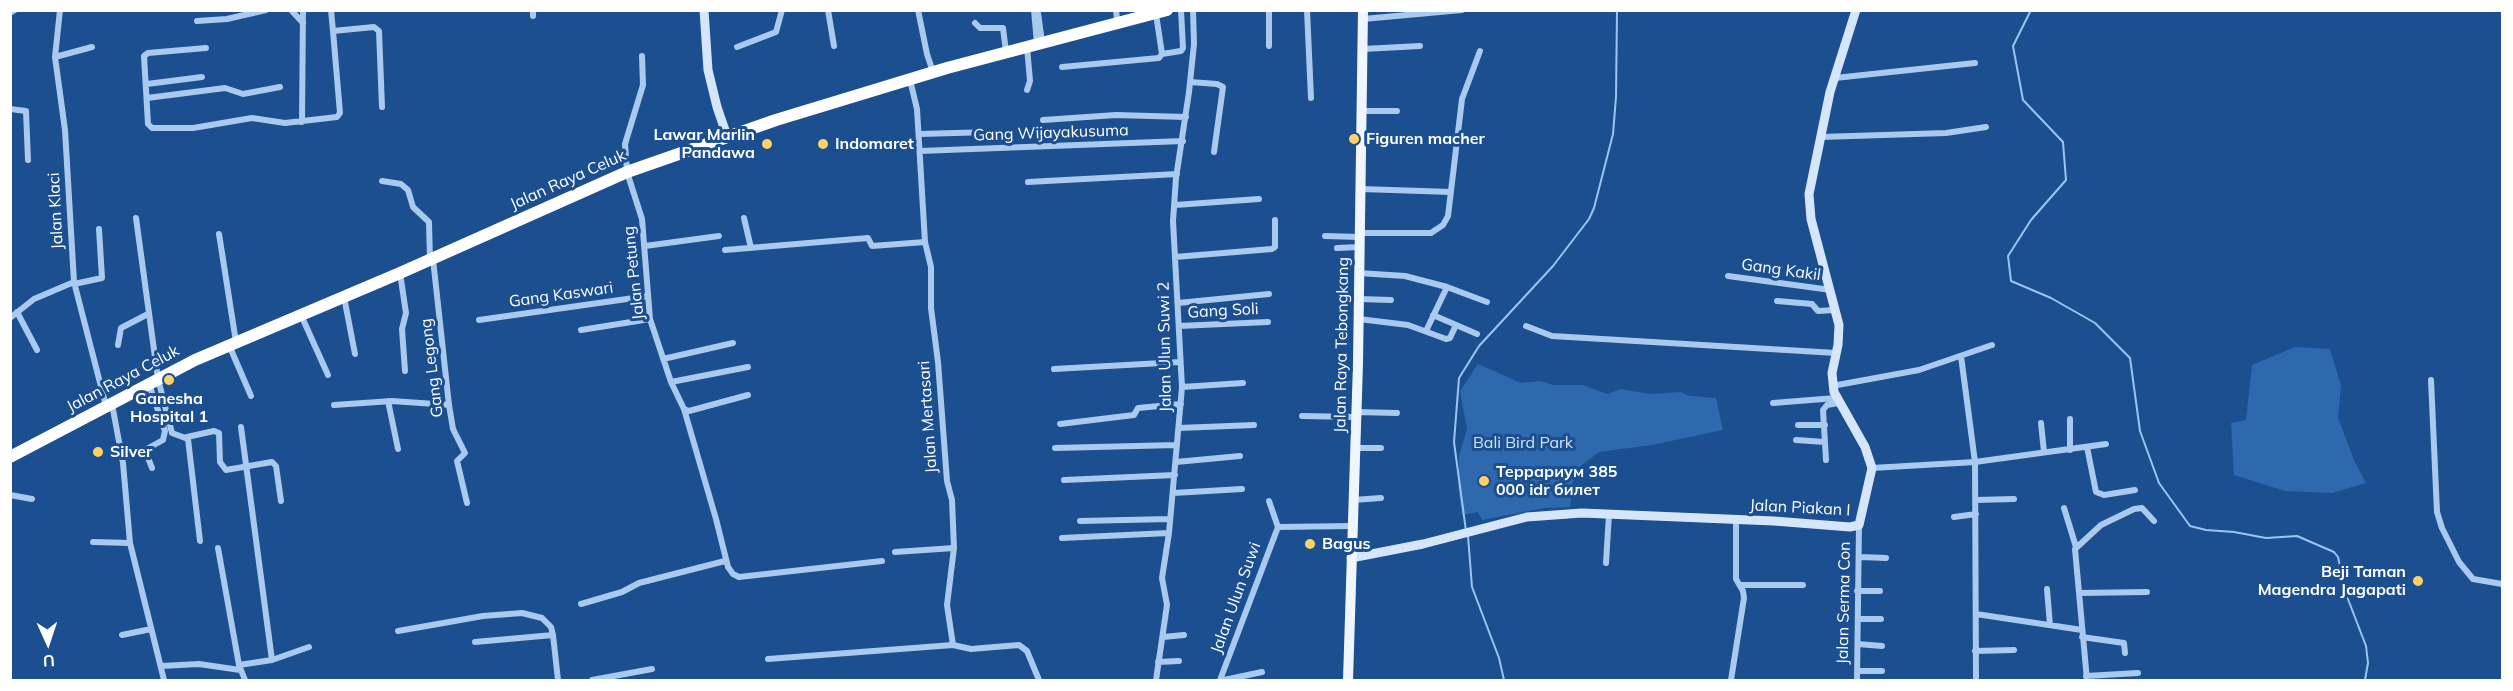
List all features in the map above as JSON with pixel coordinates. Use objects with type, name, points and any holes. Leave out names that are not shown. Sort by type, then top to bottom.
[{"type":"highway","name":"Jalan Raya Celuk","points":[[10,458],[109,405],[232,344],[400,273],[627,172],[727,136],[933,72],[1155,12]]},
{"type":"main road","name":"Jalan Raya Tebongkang","points":[[1348,681],[1359,319],[1363,15]]},
{"type":"street","points":[[10,13],[15,10]]},
{"type":"street","name":"Jalan Klaci","points":[[60,10],[55,57],[65,130],[74,283],[123,463],[130,543],[164,681]]},
{"type":"street","points":[[197,21],[219,21],[266,10]]},
{"type":"street","points":[[291,10],[304,24]]},
{"type":"street","points":[[302,122],[303,10]]},
{"type":"street","points":[[206,48],[146,54],[144,58],[148,124],[155,129],[193,128],[252,118],[279,123],[325,120],[339,115],[331,10]]},
{"type":"street","points":[[704,10],[710,78],[727,136]]},
{"type":"street","points":[[737,47],[776,32],[782,10]]},
{"type":"street","points":[[828,10],[834,46]]},
{"type":"street","points":[[918,10],[933,72]]},
{"type":"street","points":[[1027,90],[1036,44],[1036,10]]},
{"type":"street","points":[[1116,10],[1117,19]]},
{"type":"street","points":[[1062,67],[1159,58],[1162,54],[1181,51],[1183,48],[1181,10]]},
{"type":"street","name":"Jalan Ulun Suwi 2","points":[[1156,681],[1167,601],[1162,578],[1175,476],[1182,387],[1179,303],[1172,238],[1177,174],[1194,44],[1193,10]]},
{"type":"street","points":[[1269,10],[1269,46]]},
{"type":"street","points":[[1307,10],[1311,98]]},
{"type":"street","points":[[1363,15],[1462,10]]},
{"type":"street","points":[[1856,10],[1834,78],[1811,178],[1809,204],[1839,326],[1832,373],[1833,386],[1837,400],[1864,447],[1872,468],[1975,462],[2106,444]]},
{"type":"street","points":[[1155,12],[1162,54]]},
{"type":"street","points":[[975,23],[980,28],[1003,28],[1006,52]]},
{"type":"street","points":[[333,31],[378,29],[382,107]]},
{"type":"street","points":[[1363,49],[1420,46]]},
{"type":"street","points":[[55,57],[92,47]]},
{"type":"street","points":[[1325,236],[1360,239],[1431,234],[1443,225],[1448,216],[1462,99],[1480,51]]},
{"type":"street","name":"Jalan Petung","points":[[642,56],[643,85],[625,139],[627,172],[642,219],[650,319],[671,382],[684,409],[716,519],[725,561]]},
{"type":"street","points":[[1834,78],[1974,63]]},
{"type":"street","points":[[147,84],[202,77]]},
{"type":"street","name":"Jalan Mertasari","points":[[910,79],[920,134],[925,242],[930,267],[947,481],[952,501],[954,548],[947,603],[953,645]]},
{"type":"street","points":[[1190,82],[1217,84],[1223,87],[1214,152]]},
{"type":"street","points":[[147,98],[225,87],[243,94],[280,87]]},
{"type":"street","points":[[10,109],[26,111],[28,160]]},
{"type":"street","points":[[1362,111],[1397,111]]},
{"type":"street","points":[[1043,120],[1116,115],[1186,117]]},
{"type":"street","points":[[1821,137],[1946,133],[1986,127]]},
{"type":"street","points":[[920,134],[991,132]]},
{"type":"street","name":"Gang Wijayakusuma","points":[[920,151],[1183,141]]},
{"type":"street","points":[[1028,182],[1177,174]]},
{"type":"street","name":"Gang Legong","points":[[382,181],[404,186],[408,190],[413,207],[429,222],[431,259],[449,405],[453,429],[465,453],[457,461],[467,503]]},
{"type":"street","points":[[1361,189],[1451,192]]},
{"type":"street","points":[[1175,205],[1259,199]]},
{"type":"street","points":[[136,218],[148,314],[152,384],[165,434],[163,440],[145,449],[152,468]]},
{"type":"street","points":[[744,218],[752,248]]},
{"type":"street","points":[[1175,257],[1272,249],[1275,247],[1275,220]]},
{"type":"street","points":[[10,318],[54,288],[103,277],[99,229]]},
{"type":"street","points":[[219,234],[232,344],[250,396]]},
{"type":"street","points":[[645,246],[720,236]]},
{"type":"street","points":[[725,250],[868,238],[872,246],[925,242]]},
{"type":"street","points":[[1337,248],[1360,239]]},
{"type":"street","points":[[400,273],[406,313],[402,329],[405,371]]},
{"type":"street","points":[[1359,273],[1398,275],[1447,287],[1487,302]]},
{"type":"street","name":"Gang Kakil","points":[[1728,276],[1831,290]]},
{"type":"street","points":[[1426,331],[1447,287]]},
{"type":"street","points":[[1179,303],[1269,294]]},
{"type":"street","points":[[344,296],[355,354]]},
{"type":"street","name":"Gang Kaswari","points":[[479,320],[648,296]]},
{"type":"street","points":[[1359,299],[1391,300]]},
{"type":"street","points":[[1778,301],[1812,304],[1818,311],[1835,310]]},
{"type":"street","points":[[17,312],[37,350]]},
{"type":"street","points":[[118,345],[121,328],[148,314]]},
{"type":"street","points":[[301,315],[328,375]]},
{"type":"street","points":[[1433,315],[1477,334]]},
{"type":"street","points":[[581,330],[650,319]]},
{"type":"street","points":[[1359,319],[1408,325],[1448,339],[1456,325]]},
{"type":"street","name":"Gang Soli","points":[[1179,326],[1268,322]]},
{"type":"street","points":[[1526,326],[1552,336],[1836,353]]},
{"type":"street","points":[[663,359],[733,343]]},
{"type":"street","points":[[1833,386],[1920,370],[1992,345]]},
{"type":"street","points":[[1961,356],[1975,462],[1976,681]]},
{"type":"street","points":[[1054,369],[1180,362]]},
{"type":"street","points":[[671,382],[748,367]]},
{"type":"street","points":[[2431,380],[2437,512],[2442,528],[2459,562],[2473,579],[2502,584]]},
{"type":"street","points":[[1182,387],[1243,382]]},
{"type":"street","points":[[152,384],[175,436],[187,437],[218,432],[221,465],[230,470],[270,462],[274,464],[281,501]]},
{"type":"street","points":[[684,409],[689,411],[748,395]]},
{"type":"street","points":[[1773,403],[1837,400]]},
{"type":"street","points":[[1826,460],[1824,407],[1837,400]]},
{"type":"street","points":[[334,405],[388,401],[449,405]]},
{"type":"street","points":[[388,401],[398,449]]},
{"type":"street","points":[[1060,424],[1134,416],[1138,408],[1181,404]]},
{"type":"street","points":[[1302,416],[1397,413]]},
{"type":"street","points":[[2070,419],[2070,450]]},
{"type":"street","points":[[2042,423],[2044,452]]},
{"type":"street","points":[[1179,428],[1254,425]]},
{"type":"street","points":[[1798,425],[1825,425]]},
{"type":"street","points":[[241,428],[272,660]]},
{"type":"street","points":[[187,437],[200,542]]},
{"type":"street","points":[[1796,440],[1825,442]]},
{"type":"street","points":[[1055,448],[1177,445]]},
{"type":"street","points":[[2087,447],[2096,492],[2104,495],[2135,490]]},
{"type":"street","points":[[1354,448],[1381,448]]},
{"type":"street","points":[[1176,462],[1240,456]]},
{"type":"street","name":"Jalan Piakan I","points":[[1351,558],[1527,517],[1582,513],[1736,519],[1850,527],[1859,525],[1872,468]]},
{"type":"street","points":[[1064,480],[1175,476]]},
{"type":"street","points":[[1173,493],[1242,489]]},
{"type":"street","points":[[10,495],[32,499]]},
{"type":"street","points":[[1353,500],[1381,498]]},
{"type":"street","points":[[1976,500],[2014,499]]},
{"type":"street","points":[[1269,501],[1278,527]]},
{"type":"street","points":[[2064,508],[2076,547],[2086,678],[2138,673]]},
{"type":"street","points":[[2076,547],[2101,525],[2129,512],[2142,508],[2154,521]]},
{"type":"street","points":[[1606,563],[1609,514]]},
{"type":"street","points":[[1954,517],[1976,514]]},
{"type":"street","points":[[1080,521],[1170,519]]},
{"type":"street","points":[[1731,681],[1744,598],[1736,579],[1736,519]]},
{"type":"street","name":"Jalan Serma Con","points":[[1857,681],[1859,525]]},
{"type":"street","name":"Jalan Ulun Suwi","points":[[1222,681],[1278,527],[1352,526]]},
{"type":"street","points":[[1062,538],[1169,533]]},
{"type":"street","points":[[93,542],[130,543]]},
{"type":"street","points":[[218,548],[239,668],[245,681]]},
{"type":"street","points":[[895,552],[954,548]]},
{"type":"street","points":[[1860,557],[1886,558]]},
{"type":"street","points":[[581,604],[622,592],[639,584],[725,561],[733,574],[739,577],[882,561]]},
{"type":"street","points":[[1740,585],[1803,585]]},
{"type":"street","points":[[2047,589],[2050,625]]},
{"type":"street","points":[[1857,591],[1880,591]]},
{"type":"street","points":[[2079,593],[2147,592]]},
{"type":"street","points":[[398,631],[483,616],[522,613],[542,618],[551,627],[558,681]]},
{"type":"street","points":[[1976,614],[2050,625],[2124,643],[2125,653]]},
{"type":"street","points":[[1858,619],[1881,619]]},
{"type":"street","points":[[122,635],[151,630]]},
{"type":"street","points":[[475,642],[553,635]]},
{"type":"street","points":[[1163,637],[1184,635]]},
{"type":"street","points":[[1858,644],[1882,646]]},
{"type":"street","points":[[768,659],[953,645],[970,649],[1022,646],[1027,651],[1039,681]]},
{"type":"street","points":[[161,666],[199,664],[239,668],[272,660],[309,647]]},
{"type":"street","points":[[1975,651],[2014,650]]},
{"type":"street","points":[[1158,662],[1179,661]]},
{"type":"street","points":[[592,681],[652,669]]},
{"type":"street","points":[[1857,671],[1882,671]]},
{"type":"street","points":[[1222,681],[1262,672]]},
{"type":"green space","points":[[2295,347],[2330,349],[2341,385],[2338,418],[2354,460],[2366,483],[2332,493],[2285,491],[2234,475],[2231,423],[2246,420],[2252,365]]},
{"type":"green space","name":"Bali Bird Park","points":[[1478,364],[1521,383],[1540,381],[1553,385],[1583,385],[1607,394],[1621,389],[1649,394],[1680,392],[1690,396],[1716,398],[1723,430],[1652,445],[1599,452],[1574,471],[1570,507],[1544,508],[1482,520],[1478,512],[1462,515],[1458,485],[1459,456],[1467,429],[1460,391]]},
{"type":"waterway","points":[[1466,531],[1454,442],[1459,378],[1479,346],[1553,266],[1589,219],[1594,208],[1613,134],[1616,97],[1617,10]]},
{"type":"waterway","points":[[2031,10],[2013,46],[2023,100],[2063,142],[2066,180],[2031,220],[2008,256],[2011,281],[2051,298],[2095,323],[2130,358],[2140,431],[2159,483],[2190,526],[2266,538],[2297,536],[2334,552],[2338,557],[2346,594],[2366,646],[2368,663],[2365,680]]},
{"type":"waterway","points":[[1468,536],[1472,587],[1499,658],[1504,680]]},
{"type":"place","name":"Figuren macher","points":[[1354,139]]},
{"type":"place","name":"Lawar Marlin Pandawa","points":[[767,144]]},
{"type":"place","name":"Indomaret","points":[[823,144]]},
{"type":"place","name":"Ganesha Hospital 1","points":[[169,380]]},
{"type":"place","name":"Silver","points":[[98,452]]},
{"type":"place","name":"Террариум 385 000 idr билет","points":[[1484,481]]},
{"type":"place","name":"Bagus","points":[[1310,544]]},
{"type":"place","name":"Beji Taman Magendra Jagapati","points":[[2418,581]]}]
